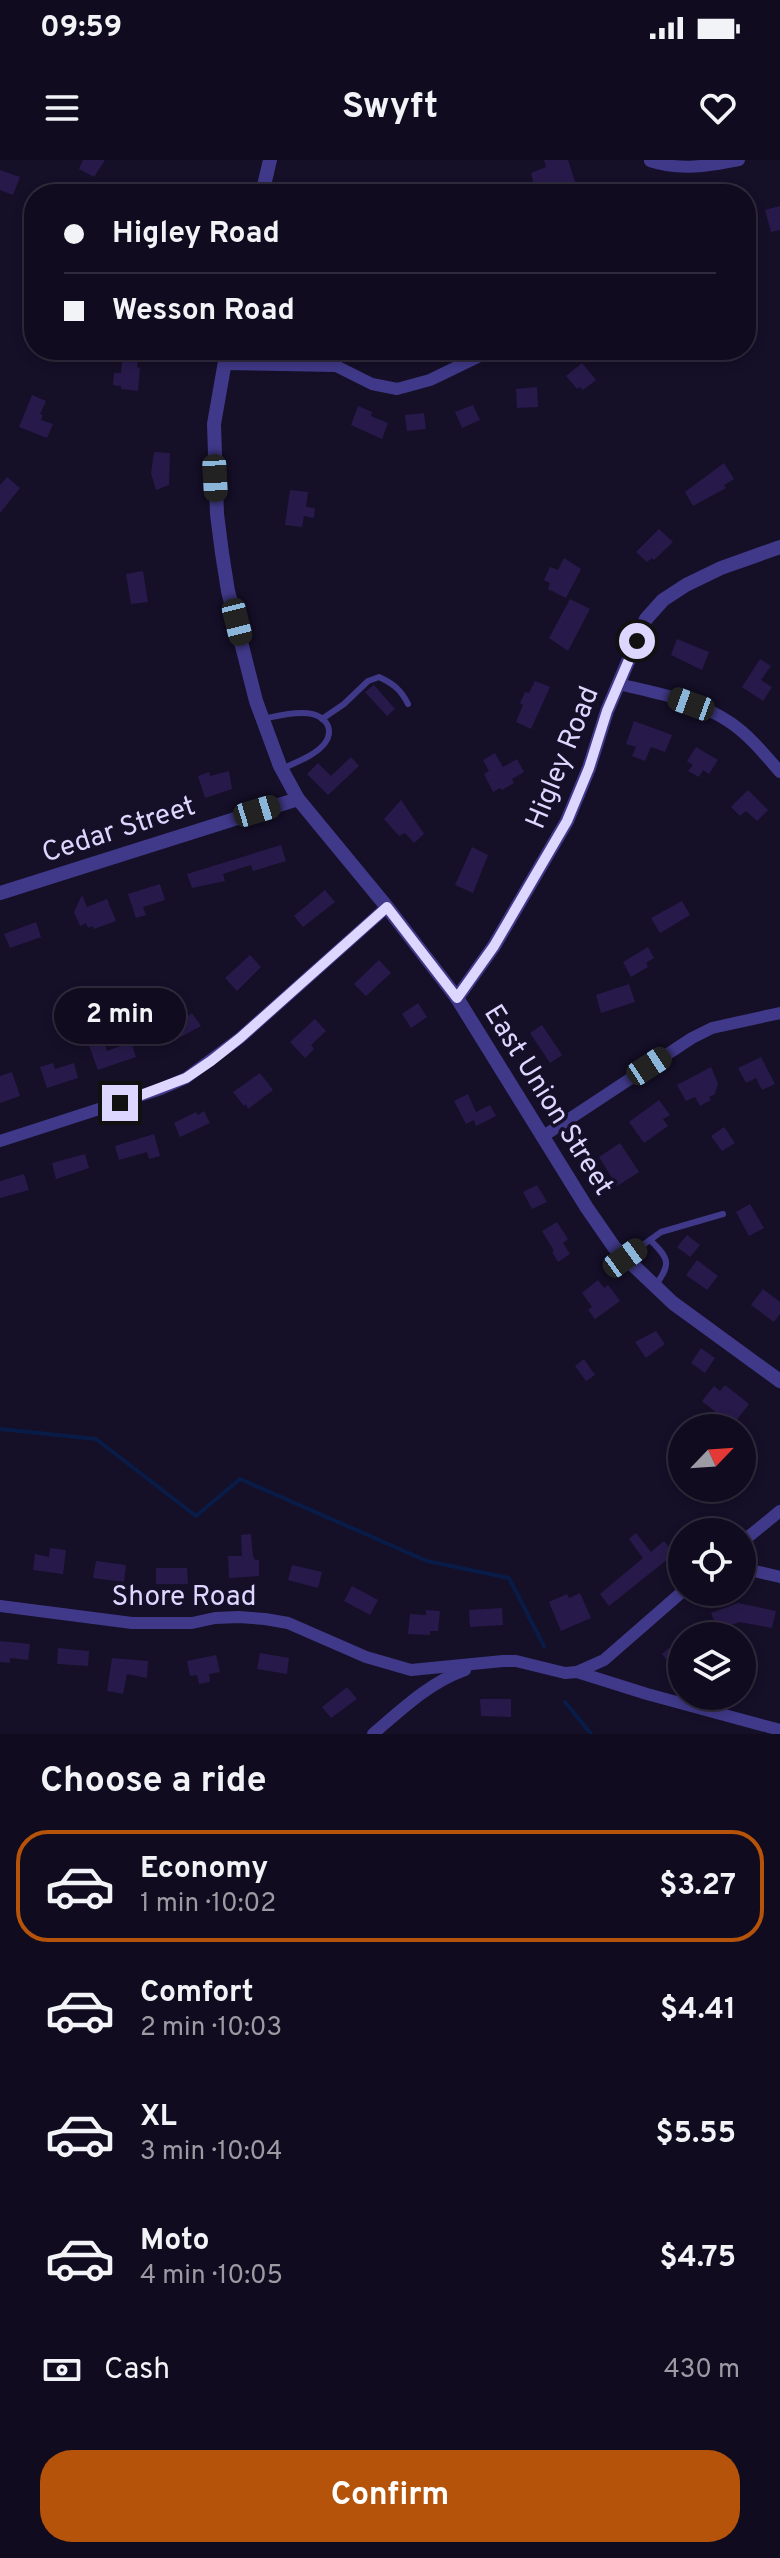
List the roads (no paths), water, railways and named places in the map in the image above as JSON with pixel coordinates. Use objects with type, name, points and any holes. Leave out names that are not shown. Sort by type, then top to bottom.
[{"type":"street","points":[[264,184],[270,160]]},
{"type":"street","points":[[650,161],[664,165],[704,167],[739,160]]},
{"type":"street","name":"East Union Street","points":[[225,360],[214,424],[217,514],[228,591],[262,719],[298,799],[457,998],[587,1208],[625,1258],[673,1303],[780,1381]]},
{"type":"street","points":[[262,360],[336,366],[372,384],[397,389],[430,380],[471,360]]},
{"type":"street","name":"Higley Road","points":[[457,998],[494,946],[567,821],[589,768],[607,711],[646,619],[663,600],[721,568],[780,547]]},
{"type":"street","points":[[618,684],[671,696],[711,711],[732,723],[780,772]]},
{"type":"street","name":"Cedar Street","points":[[0,893],[298,799]]},
{"type":"street","points":[[0,1141],[186,1078],[240,1038],[387,907]]},
{"type":"street","points":[[542,1137],[692,1038],[712,1028],[780,1013]]},
{"type":"street","points":[[756,1531],[780,1511]]},
{"type":"street","points":[[756,1571],[780,1577]]},
{"type":"street","points":[[577,1672],[604,1660],[668,1604]]},
{"type":"street","name":"Shore Road","points":[[0,1606],[132,1623],[192,1623],[239,1617],[265,1619],[288,1623],[366,1657],[411,1670],[516,1661],[565,1673],[577,1672],[780,1730]]},
{"type":"street","points":[[373,1734],[440,1682],[483,1664]]},
{"type":"lane","points":[[322,719],[344,704],[368,681],[379,677],[393,683],[408,704]]},
{"type":"lane","points":[[262,719],[302,713],[322,719],[329,727],[329,739],[309,756],[282,769]]},
{"type":"lane","points":[[625,1258],[673,1227],[723,1214]]},
{"type":"lane","points":[[650,1240],[664,1255],[667,1264],[655,1286]]},
{"type":"waterway","points":[[0,1429],[96,1439],[196,1516],[240,1479],[427,1561],[509,1578],[544,1646]]},
{"type":"waterway","points":[[565,1702],[591,1734]]}]
